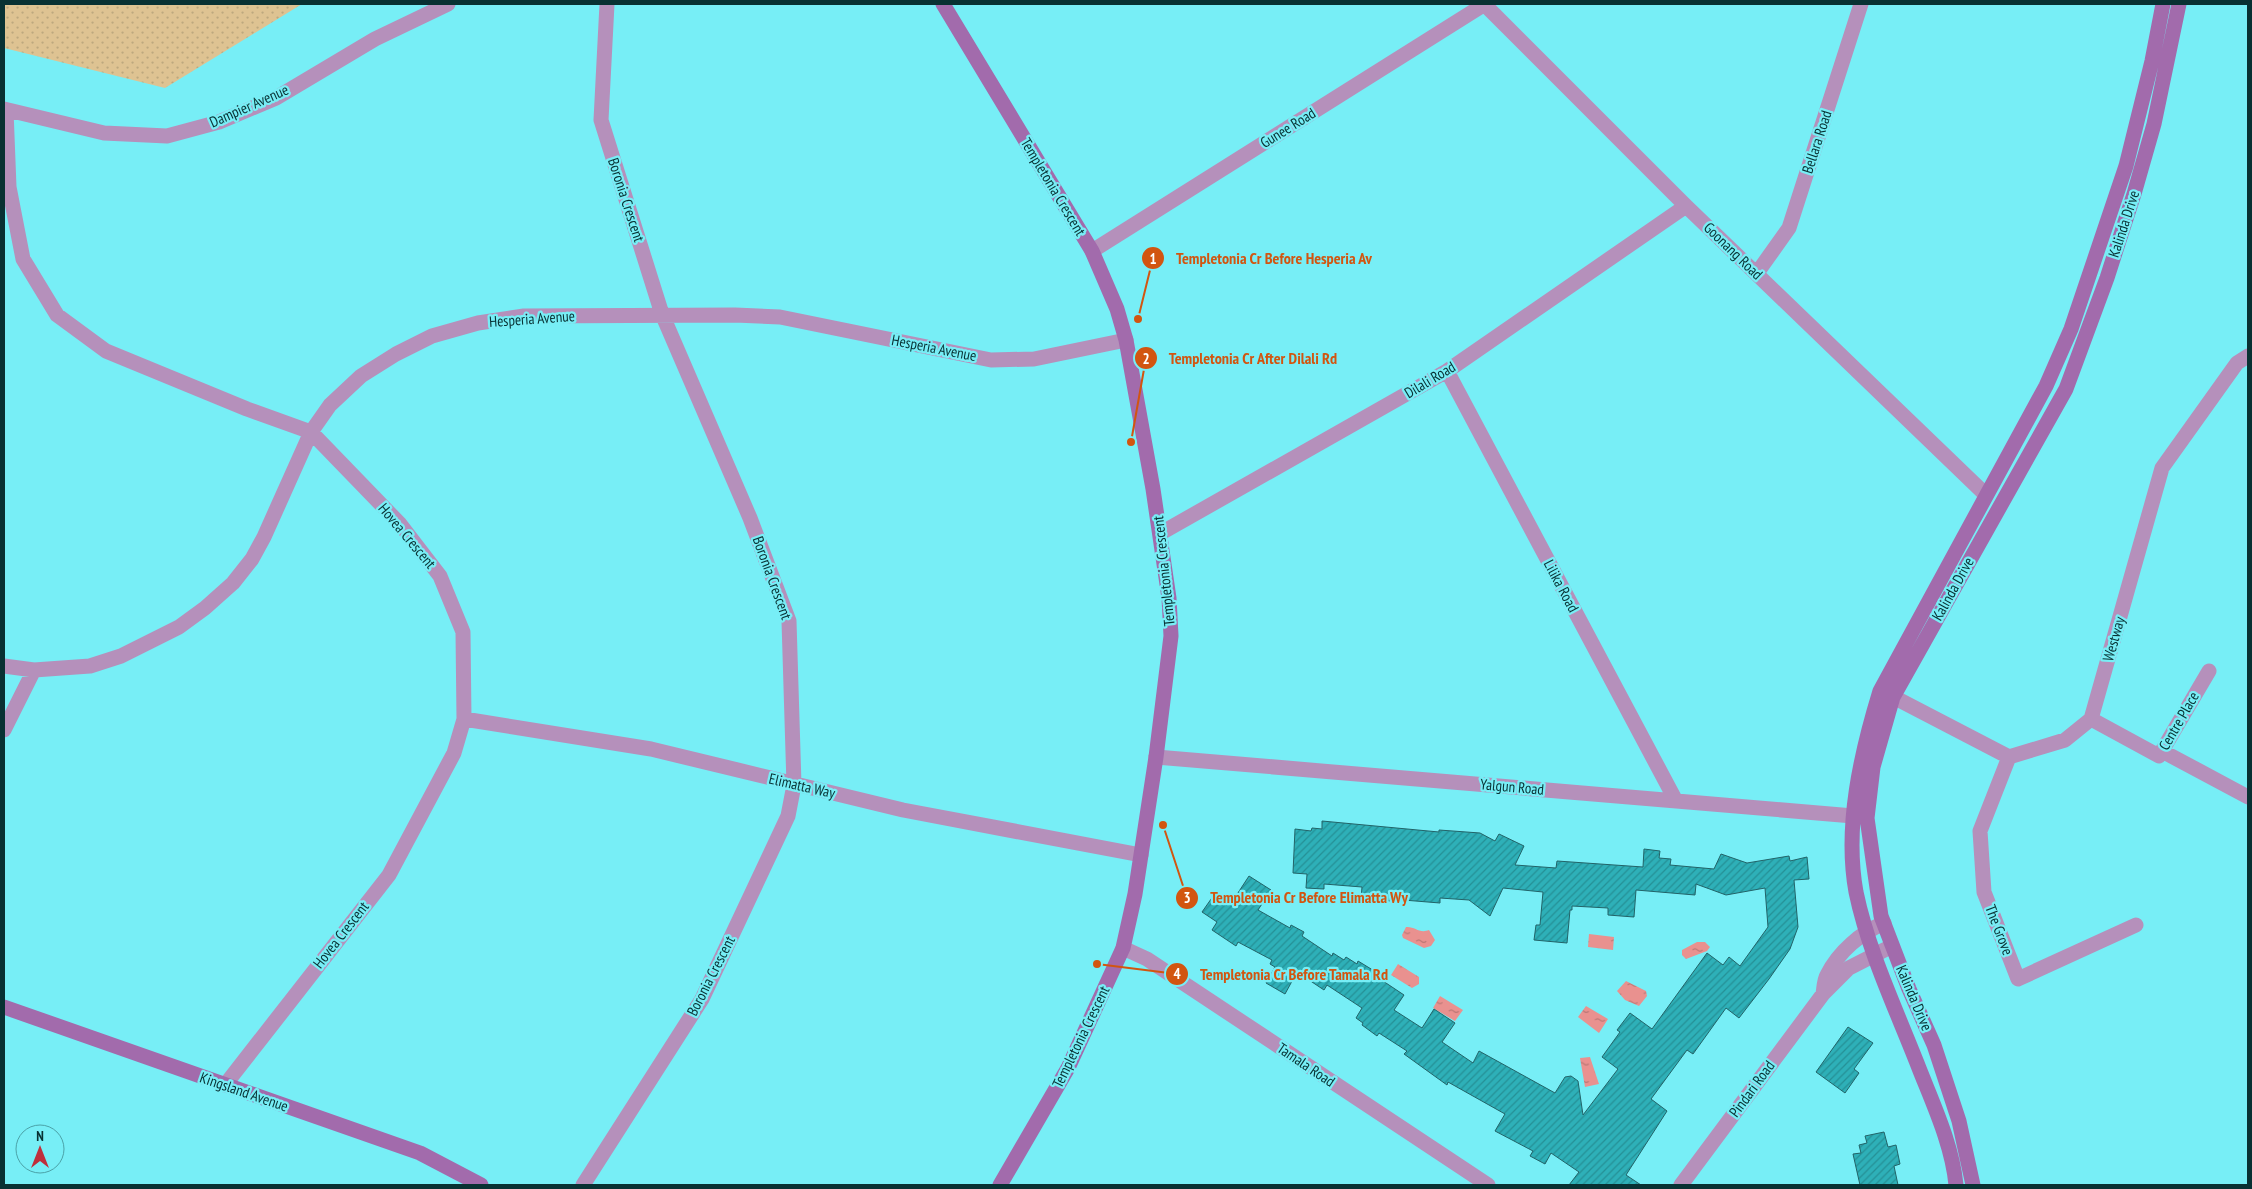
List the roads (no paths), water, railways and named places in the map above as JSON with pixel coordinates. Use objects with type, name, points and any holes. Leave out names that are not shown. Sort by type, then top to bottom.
[{"type":"street","name":"Dampier Avenue","points":[[5,109],[104,133],[167,136],[219,122],[276,98],[375,39],[448,4]]},
{"type":"street","name":"Boronia Crescent","points":[[583,1185],[702,999],[788,816],[794,785],[789,621],[750,518],[662,314],[601,120],[607,4]]},
{"type":"street","name":"Templetonia Crescent","points":[[942,4],[1092,251],[1117,309],[1126,340],[1161,533],[1169,598],[1171,636],[1156,757],[1141,855],[1132,911],[1122,948],[1068,1068],[1000,1185]]},
{"type":"street","name":"Gunee Road","points":[[1092,251],[1484,4]]},
{"type":"street","name":"Goonang Road","points":[[1484,4],[1686,206],[1986,495]]},
{"type":"street","name":"Bellara Road","points":[[1757,273],[1789,228],[1861,4]]},
{"type":"street","name":"Kalinda Drive","points":[[1956,1185],[1941,1126],[1866,931],[1856,890],[1852,816],[1869,727],[1986,495],[2046,386],[2071,329],[2126,166],[2152,62],[2163,4]]},
{"type":"street","name":"Kalinda Drive","points":[[1973,1185],[1959,1121],[1934,1045],[1884,923],[1867,818],[1873,767],[1886,694],[2066,389],[2107,278],[2134,194],[2154,124],[2180,4]]},
{"type":"street","name":"Hovea Crescent","points":[[5,109],[9,187],[23,259],[57,315],[106,351],[247,409],[311,432],[400,524],[440,576],[463,632],[464,719],[454,753],[389,875],[225,1085]]},
{"type":"street","name":"Dilali Road","points":[[1161,533],[1447,371],[1686,206]]},
{"type":"street","name":"Hesperia Avenue","points":[[4,666],[34,670],[90,666],[121,656],[179,627],[205,608],[233,583],[252,559],[311,432],[330,405],[362,376],[396,354],[432,336],[478,323],[524,316],[662,314],[780,317],[991,360],[1034,359],[1126,340]]},
{"type":"street","name":"Westway","points":[[2091,719],[2162,468],[2237,363],[2248,356]]},
{"type":"street","name":"Lilika Road","points":[[1447,371],[1676,801]]},
{"type":"street","points":[[4,730],[34,670]]},
{"type":"street","name":"Centre Place","points":[[2091,719],[2159,756],[2209,671]]},
{"type":"street","points":[[1886,694],[2009,757],[2064,740],[2091,719]]},
{"type":"street","name":"Elimatta Way","points":[[464,719],[650,749],[903,810],[1141,855]]},
{"type":"street","points":[[2162,751],[2248,797]]},
{"type":"street","name":"Yalgun Road","points":[[1156,757],[1867,818]]},
{"type":"street","name":"The Grove","points":[[2009,757],[1980,831],[1984,892],[2018,978],[2136,925]]},
{"type":"street","name":"Pindari Road","points":[[1823,994],[1826,975],[1846,949],[1866,931],[1884,923]]},
{"type":"street","name":"Pindari Road","points":[[1681,1185],[1823,994],[1849,968],[1892,946]]},
{"type":"street","name":"Tamala Road","points":[[1122,948],[1147,959],[1488,1185]]},
{"type":"street","name":"Kingsland Avenue","points":[[4,1007],[420,1153],[481,1185]]},
{"type":"water","points":[[1406,927],[1422,931],[1429,930],[1435,940],[1431,946],[1424,948],[1403,938],[1402,935]]},
{"type":"water","points":[[1589,934],[1614,937],[1613,950],[1588,947]]},
{"type":"water","points":[[1697,942],[1705,942],[1710,947],[1707,951],[1686,959],[1682,955],[1682,950]]},
{"type":"water","points":[[1398,964],[1419,977],[1419,984],[1412,988],[1391,975]]},
{"type":"water","points":[[1626,981],[1646,991],[1647,996],[1639,1006],[1625,1000],[1617,991]]},
{"type":"water","points":[[1440,996],[1463,1010],[1455,1021],[1433,1008]]},
{"type":"water","points":[[1586,1006],[1608,1019],[1599,1033],[1578,1017]]},
{"type":"water","points":[[1590,1057],[1599,1084],[1585,1087],[1580,1058]]},
{"type":"place","name":"Templetonia Cr Before Hesperia Av","points":[[1138,319]]},
{"type":"place","name":"Templetonia Cr After Dilali Rd","points":[[1131,442]]},
{"type":"place","name":"Templetonia Cr Before Elimatta Wy","points":[[1163,825]]},
{"type":"place","name":"Templetonia Cr Before Tamala Rd","points":[[1097,964]]}]
